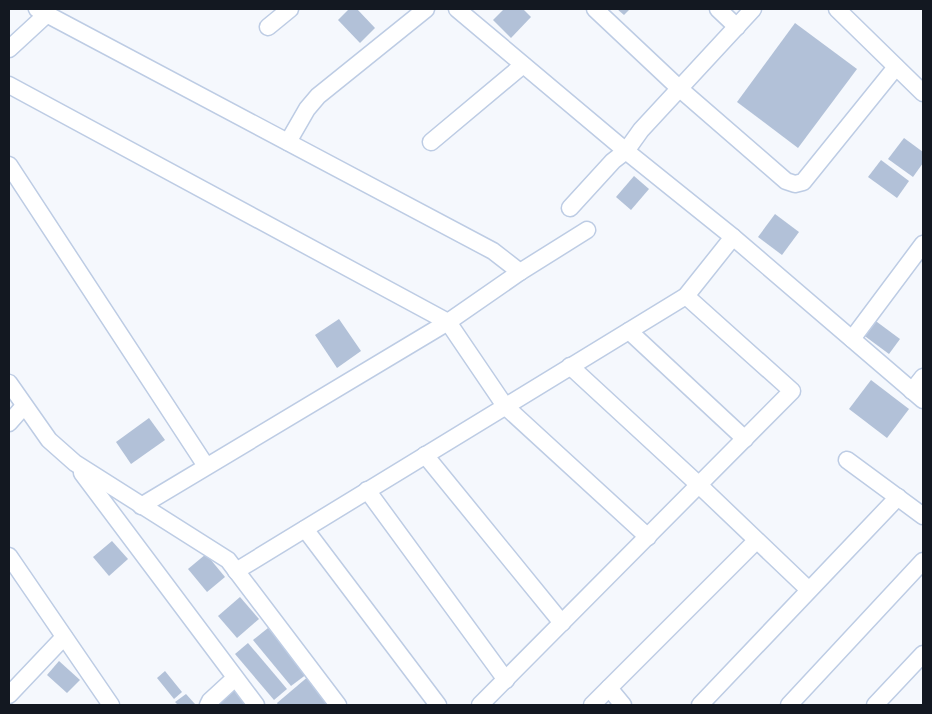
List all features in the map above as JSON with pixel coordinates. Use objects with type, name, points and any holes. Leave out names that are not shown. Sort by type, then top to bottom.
[{"type":"street","points":[[268,27],[290,9]]},
{"type":"street","points":[[288,142],[307,109],[318,96],[426,9]]},
{"type":"street","points":[[457,9],[626,151],[733,237],[918,396],[923,377]]},
{"type":"street","points":[[595,9],[680,89],[786,182],[795,184],[802,182],[896,67]]},
{"type":"street","points":[[718,9],[737,27]]},
{"type":"street","points":[[570,208],[613,161],[626,151],[641,130],[753,9]]},
{"type":"street","points":[[837,9],[923,93]]},
{"type":"street","points":[[9,49],[42,11],[493,251],[520,272]]},
{"type":"street","points":[[431,142],[524,65]]},
{"type":"street","points":[[9,85],[448,322],[505,406],[648,537]]},
{"type":"street","points":[[9,165],[206,466]]},
{"type":"street","points":[[141,506],[448,322],[520,272],[587,230]]},
{"type":"street","points":[[236,571],[686,296],[733,237]]},
{"type":"street","points":[[852,340],[923,244]]},
{"type":"street","points":[[480,705],[792,391],[686,296]]},
{"type":"street","points":[[629,331],[745,439]]},
{"type":"street","points":[[570,366],[809,590]]},
{"type":"street","points":[[9,383],[49,440],[74,463],[228,560],[338,705]]},
{"type":"street","points":[[9,423],[24,406]]},
{"type":"street","points":[[426,455],[562,623]]},
{"type":"street","points":[[847,460],[923,516]]},
{"type":"street","points":[[74,463],[256,705]]},
{"type":"street","points":[[367,490],[506,680]]},
{"type":"street","points":[[700,705],[898,497]]},
{"type":"street","points":[[305,528],[438,705]]},
{"type":"street","points":[[592,705],[756,541]]},
{"type":"street","points":[[789,705],[923,561]]},
{"type":"street","points":[[11,565],[64,637],[108,704]]},
{"type":"street","points":[[9,695],[64,637]]},
{"type":"street","points":[[875,705],[923,654]]},
{"type":"street","points":[[208,705],[235,678]]},
{"type":"street","points":[[609,688],[623,705]]},
{"type":"building","points":[[349,9],[357,9],[375,28],[360,43],[338,20]]},
{"type":"building","points":[[504,9],[523,9],[531,17],[511,38],[493,20]]},
{"type":"building","points":[[617,9],[630,9],[624,15]]},
{"type":"building","points":[[795,23],[857,69],[798,148],[737,102]]},
{"type":"building","points":[[904,138],[923,152],[923,163],[913,177],[888,159]]},
{"type":"building","points":[[881,160],[909,181],[897,198],[868,177]]},
{"type":"building","points":[[634,176],[649,189],[631,210],[616,197]]},
{"type":"building","points":[[775,214],[799,232],[782,255],[758,237]]},
{"type":"building","points":[[339,319],[361,351],[337,368],[315,335]]},
{"type":"building","points":[[873,319],[900,339],[889,354],[862,334]]},
{"type":"building","points":[[871,380],[909,409],[887,438],[849,409]]},
{"type":"building","points":[[149,418],[165,440],[131,464],[116,442]]},
{"type":"building","points":[[112,541],[128,559],[109,576],[93,557]]},
{"type":"building","points":[[206,554],[225,577],[207,592],[188,569]]},
{"type":"building","points":[[240,597],[259,619],[237,638],[218,616]]},
{"type":"building","points":[[268,628],[307,674],[291,686],[253,640]]},
{"type":"building","points":[[248,643],[287,689],[274,700],[235,654]]},
{"type":"building","points":[[59,661],[80,680],[67,693],[47,675]]},
{"type":"building","points":[[165,671],[182,692],[174,699],[157,678]]},
{"type":"building","points":[[310,675],[336,705],[278,705],[277,703]]},
{"type":"building","points":[[231,684],[249,705],[220,705],[214,699]]},
{"type":"building","points":[[186,694],[195,704],[178,705],[175,702]]}]
